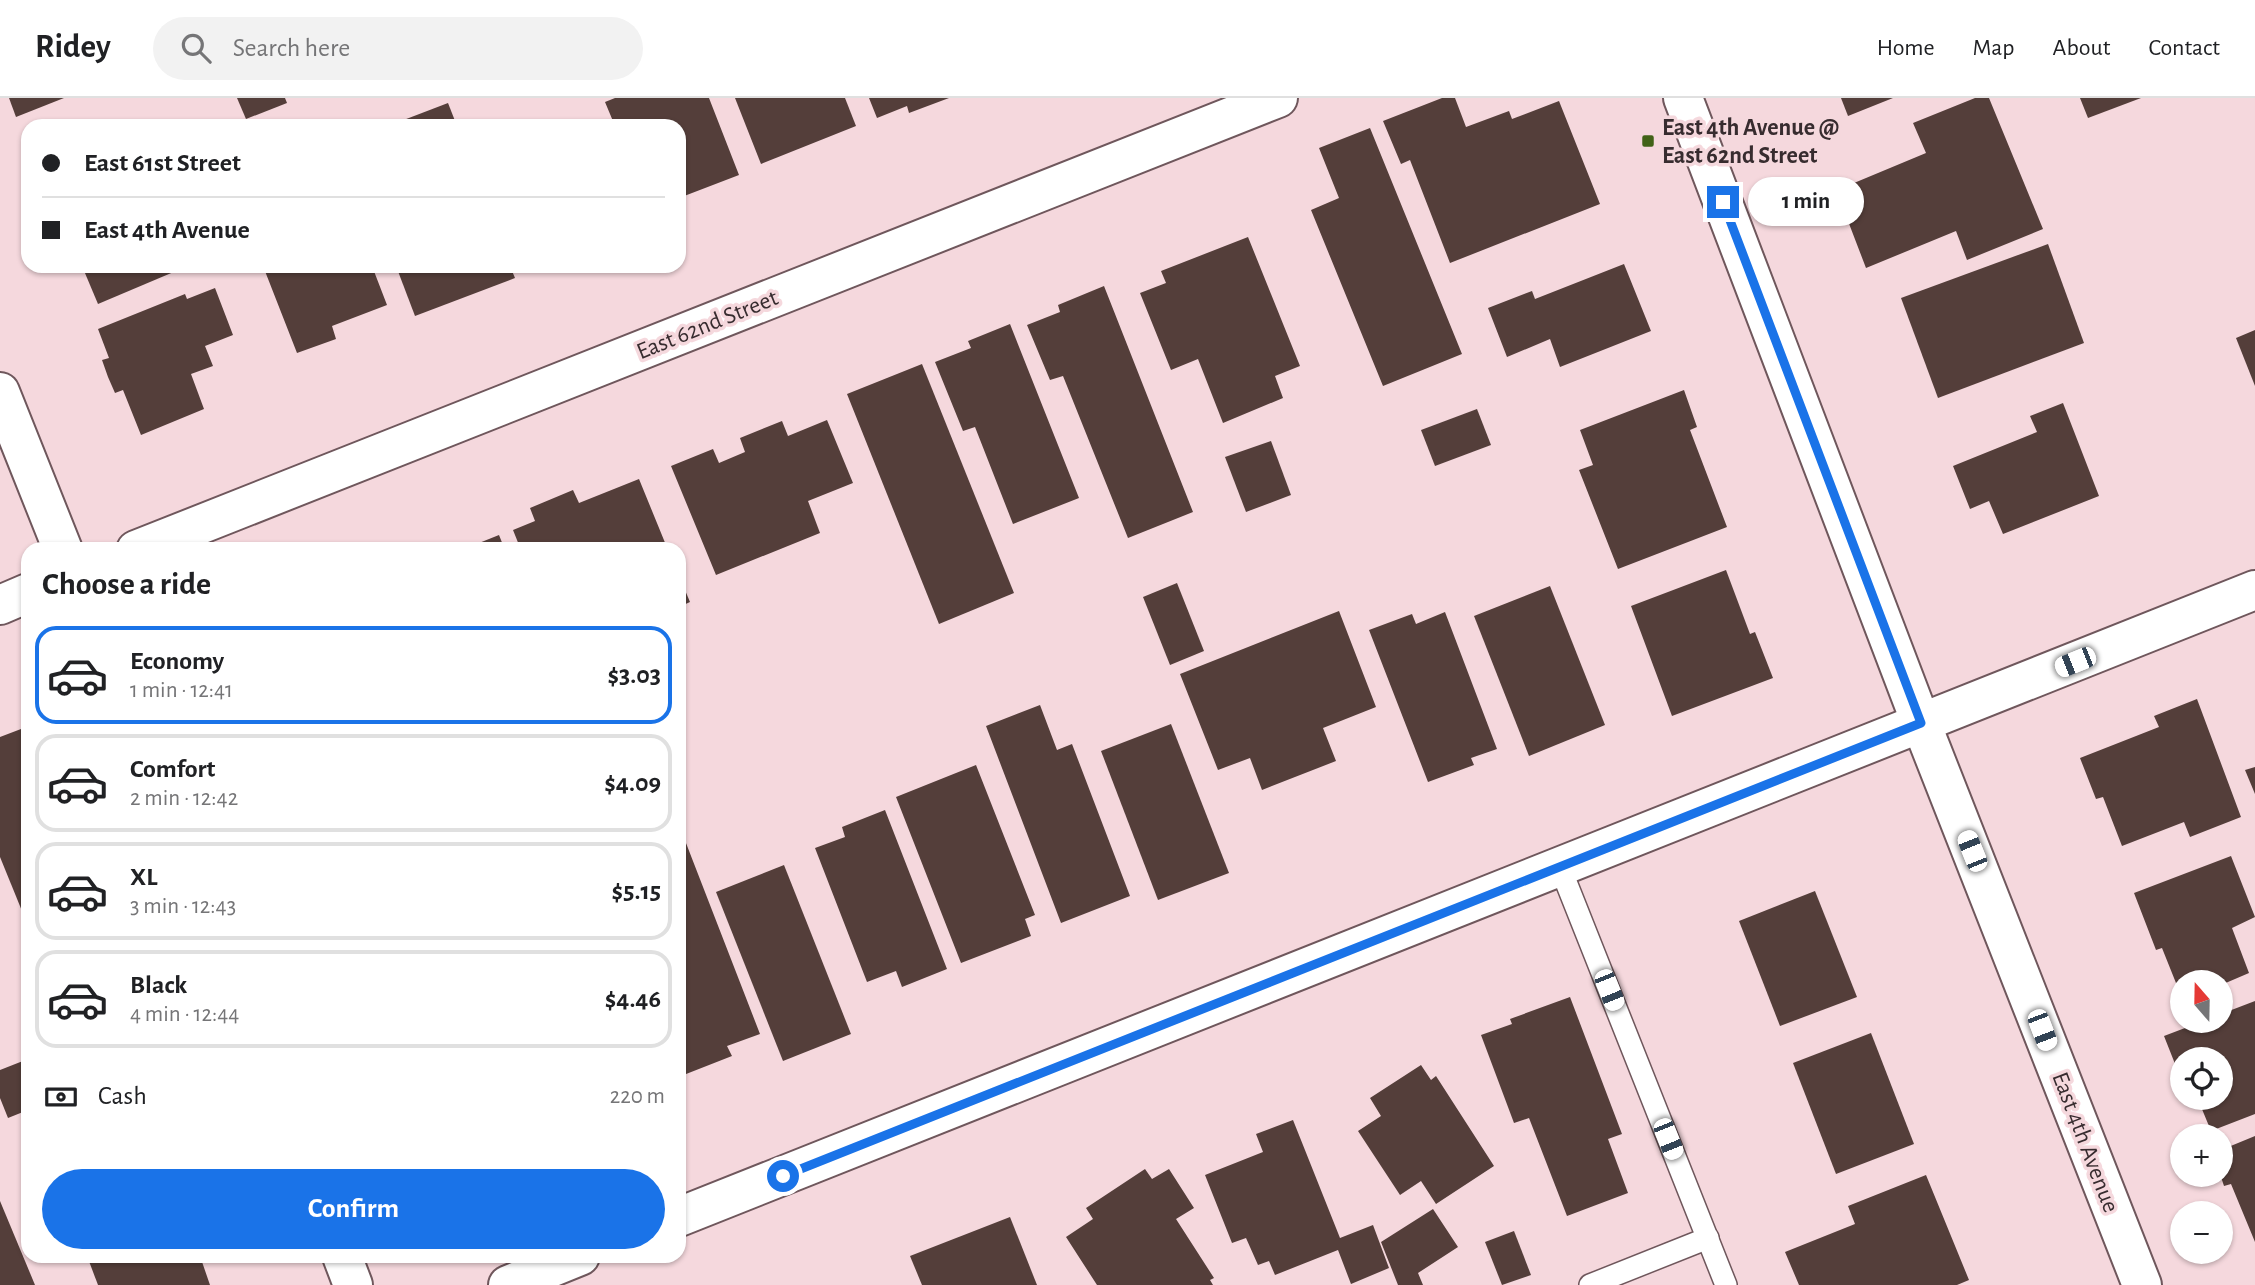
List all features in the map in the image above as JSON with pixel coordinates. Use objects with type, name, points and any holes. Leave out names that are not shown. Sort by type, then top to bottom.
[{"type":"street","name":"East 62nd Street","points":[[156,542],[1278,98]]},
{"type":"street","name":"East 4th Avenue","points":[[1683,98],[1921,723],[2142,1285]]},
{"type":"street","points":[[0,392],[59,542]]},
{"type":"street","points":[[686,1214],[2255,590]]},
{"type":"street","points":[[0,605],[21,596]]},
{"type":"street","points":[[345,1263],[353,1285]]},
{"type":"street","points":[[508,1285],[562,1263]]},
{"type":"lane","points":[[1560,867],[1726,1285]]},
{"type":"lane","points":[[1590,1285],[1708,1238]]},
{"type":"building","points":[[9,98],[64,98],[16,117]]},
{"type":"building","points":[[237,98],[285,98],[287,103],[246,119]]},
{"type":"building","points":[[615,98],[709,98],[739,175],[686,195],[686,119],[612,119],[605,102]]},
{"type":"building","points":[[735,98],[845,98],[856,126],[761,164]]},
{"type":"building","points":[[869,98],[949,98],[909,113],[907,106],[877,118]]},
{"type":"building","points":[[1442,98],[1455,98],[1466,127],[1509,111],[1512,119],[1559,101],[1600,204],[1450,263],[1410,160],[1401,164],[1383,121]]},
{"type":"building","points":[[1841,98],[1893,98],[1848,116]]},
{"type":"building","points":[[1975,98],[1989,98],[2043,229],[1967,260],[1956,231],[1866,268],[1848,221],[1854,219],[1842,188],[1926,153],[1913,123]]},
{"type":"building","points":[[2080,98],[2141,98],[2088,118]]},
{"type":"building","points":[[448,103],[454,119],[406,119]]},
{"type":"building","points":[[1370,128],[1462,354],[1383,386],[1311,210],[1339,198],[1319,148]]},
{"type":"building","points":[[1248,237],[1300,366],[1275,376],[1283,398],[1223,423],[1198,359],[1171,370],[1140,293],[1166,283],[1161,271]]},
{"type":"building","points":[[2048,244],[2084,343],[1938,398],[1901,298]]},
{"type":"building","points":[[1624,264],[1651,331],[1560,367],[1550,339],[1507,357],[1488,308],[1532,291],[1535,299]]},
{"type":"building","points":[[85,273],[171,273],[98,304]]},
{"type":"building","points":[[266,273],[375,273],[387,305],[332,326],[336,339],[297,353]]},
{"type":"building","points":[[399,273],[513,273],[515,278],[415,316]]},
{"type":"building","points":[[1104,286],[1193,512],[1128,538],[1063,376],[1050,380],[1027,325],[1060,312],[1058,305]]},
{"type":"building","points":[[215,288],[233,335],[205,346],[213,366],[191,374],[204,409],[141,435],[123,390],[115,393],[108,377],[102,360],[109,358],[98,329],[185,294],[187,299]]},
{"type":"building","points":[[1010,324],[1079,498],[1013,524],[975,427],[963,431],[935,362],[971,348],[968,341]]},
{"type":"building","points":[[2255,330],[2255,386],[2236,338]]},
{"type":"building","points":[[922,364],[1014,593],[939,624],[847,394]]},
{"type":"building","points":[[1684,390],[1697,427],[1690,430],[1727,527],[1618,569],[1579,470],[1593,465],[1580,430]]},
{"type":"building","points":[[2063,403],[2099,496],[2003,534],[1989,501],[1970,509],[1953,466],[2037,432],[2030,416]]},
{"type":"building","points":[[1477,409],[1491,445],[1435,466],[1421,430]]},
{"type":"building","points":[[827,420],[853,483],[808,501],[820,533],[716,575],[671,466],[713,449],[719,463],[745,452],[740,438],[782,421],[788,436]]},
{"type":"building","points":[[1271,441],[1291,495],[1246,512],[1225,457]]},
{"type":"building","points":[[639,479],[665,542],[518,542],[513,530],[535,521],[530,508],[573,490],[579,503]]},
{"type":"building","points":[[499,535],[502,542],[482,542]]},
{"type":"building","points":[[1726,570],[1750,634],[1755,632],[1773,678],[1672,716],[1631,606]]},
{"type":"building","points":[[1177,583],[1204,651],[1170,665],[1143,597]]},
{"type":"building","points":[[1550,586],[1605,725],[1529,756],[1474,616]]},
{"type":"building","points":[[1339,611],[1376,707],[1323,728],[1336,761],[1262,790],[1250,758],[1218,770],[1180,674]]},
{"type":"building","points":[[1445,612],[1497,749],[1471,758],[1474,765],[1428,782],[1369,630],[1412,614],[1416,624]]},
{"type":"building","points":[[2197,699],[2241,817],[2190,837],[2184,822],[2122,846],[2103,797],[2096,799],[2080,758],[2159,727],[2154,716]]},
{"type":"building","points":[[1040,705],[1057,750],[1072,744],[1130,896],[1061,923],[986,726]]},
{"type":"building","points":[[1171,724],[1229,873],[1158,900],[1101,751]]},
{"type":"building","points":[[21,729],[21,909],[0,857],[0,737]]},
{"type":"building","points":[[976,765],[1035,915],[1025,919],[1031,936],[961,963],[896,797]]},
{"type":"building","points":[[2255,767],[2255,794],[2245,770]]},
{"type":"building","points":[[885,810],[947,969],[902,987],[896,971],[867,982],[815,848],[845,837],[842,827]]},
{"type":"building","points":[[686,843],[760,1034],[727,1046],[732,1056],[686,1074]]},
{"type":"building","points":[[2231,856],[2255,917],[2232,928],[2249,973],[2233,980],[2233,970],[2171,970],[2162,948],[2156,950],[2134,893]]},
{"type":"building","points":[[784,865],[851,1034],[783,1061],[716,892]]},
{"type":"building","points":[[1815,891],[1857,997],[1780,1026],[1739,921]]},
{"type":"building","points":[[1570,997],[1622,1134],[1608,1139],[1628,1193],[1567,1216],[1529,1118],[1514,1123],[1481,1035],[1512,1024],[1510,1019]]},
{"type":"building","points":[[2255,1001],[2255,1114],[2229,1124],[2208,1124],[2202,1110],[2233,1110],[2233,1047],[2170,1047],[2170,1051],[2164,1036],[2172,1033],[2233,1033],[2233,1009]]},
{"type":"building","points":[[1871,1033],[1914,1144],[1836,1174],[1793,1063]]},
{"type":"building","points":[[21,1062],[21,1113],[8,1118],[0,1098],[0,1070]]},
{"type":"building","points":[[1421,1065],[1431,1080],[1436,1076],[1494,1166],[1436,1204],[1421,1181],[1400,1195],[1358,1131],[1381,1116],[1370,1098]]},
{"type":"building","points":[[1293,1120],[1340,1238],[1373,1225],[1389,1268],[1351,1284],[1338,1250],[1275,1275],[1269,1261],[1258,1265],[1246,1238],[1232,1243],[1205,1175],[1263,1152],[1256,1134]]},
{"type":"building","points":[[2255,1136],[2255,1242],[2232,1187],[2233,1145]]},
{"type":"building","points":[[1145,1169],[1152,1179],[1169,1169],[1194,1208],[1176,1219],[1214,1278],[1210,1280],[1213,1285],[1097,1285],[1066,1237],[1093,1219],[1086,1208]]},
{"type":"building","points":[[1926,1175],[1969,1280],[1957,1285],[1799,1285],[1785,1252],[1855,1224],[1848,1206]]},
{"type":"building","points":[[0,1201],[21,1251],[21,1263],[26,1263],[35,1285],[0,1285]]},
{"type":"building","points":[[1433,1209],[1458,1247],[1418,1273],[1423,1285],[1398,1285],[1381,1242]]},
{"type":"building","points":[[1010,1217],[1037,1285],[922,1285],[910,1256]]},
{"type":"building","points":[[1514,1231],[1531,1275],[1502,1285],[1485,1242]]},
{"type":"building","points":[[90,1263],[202,1263],[210,1285],[98,1285]]},
{"type":"place","name":"East 4th Avenue @ East 62nd Street","points":[[1648,141]]},
{"type":"route","points":[[783,1176],[1921,723],[1723,202]]}]
